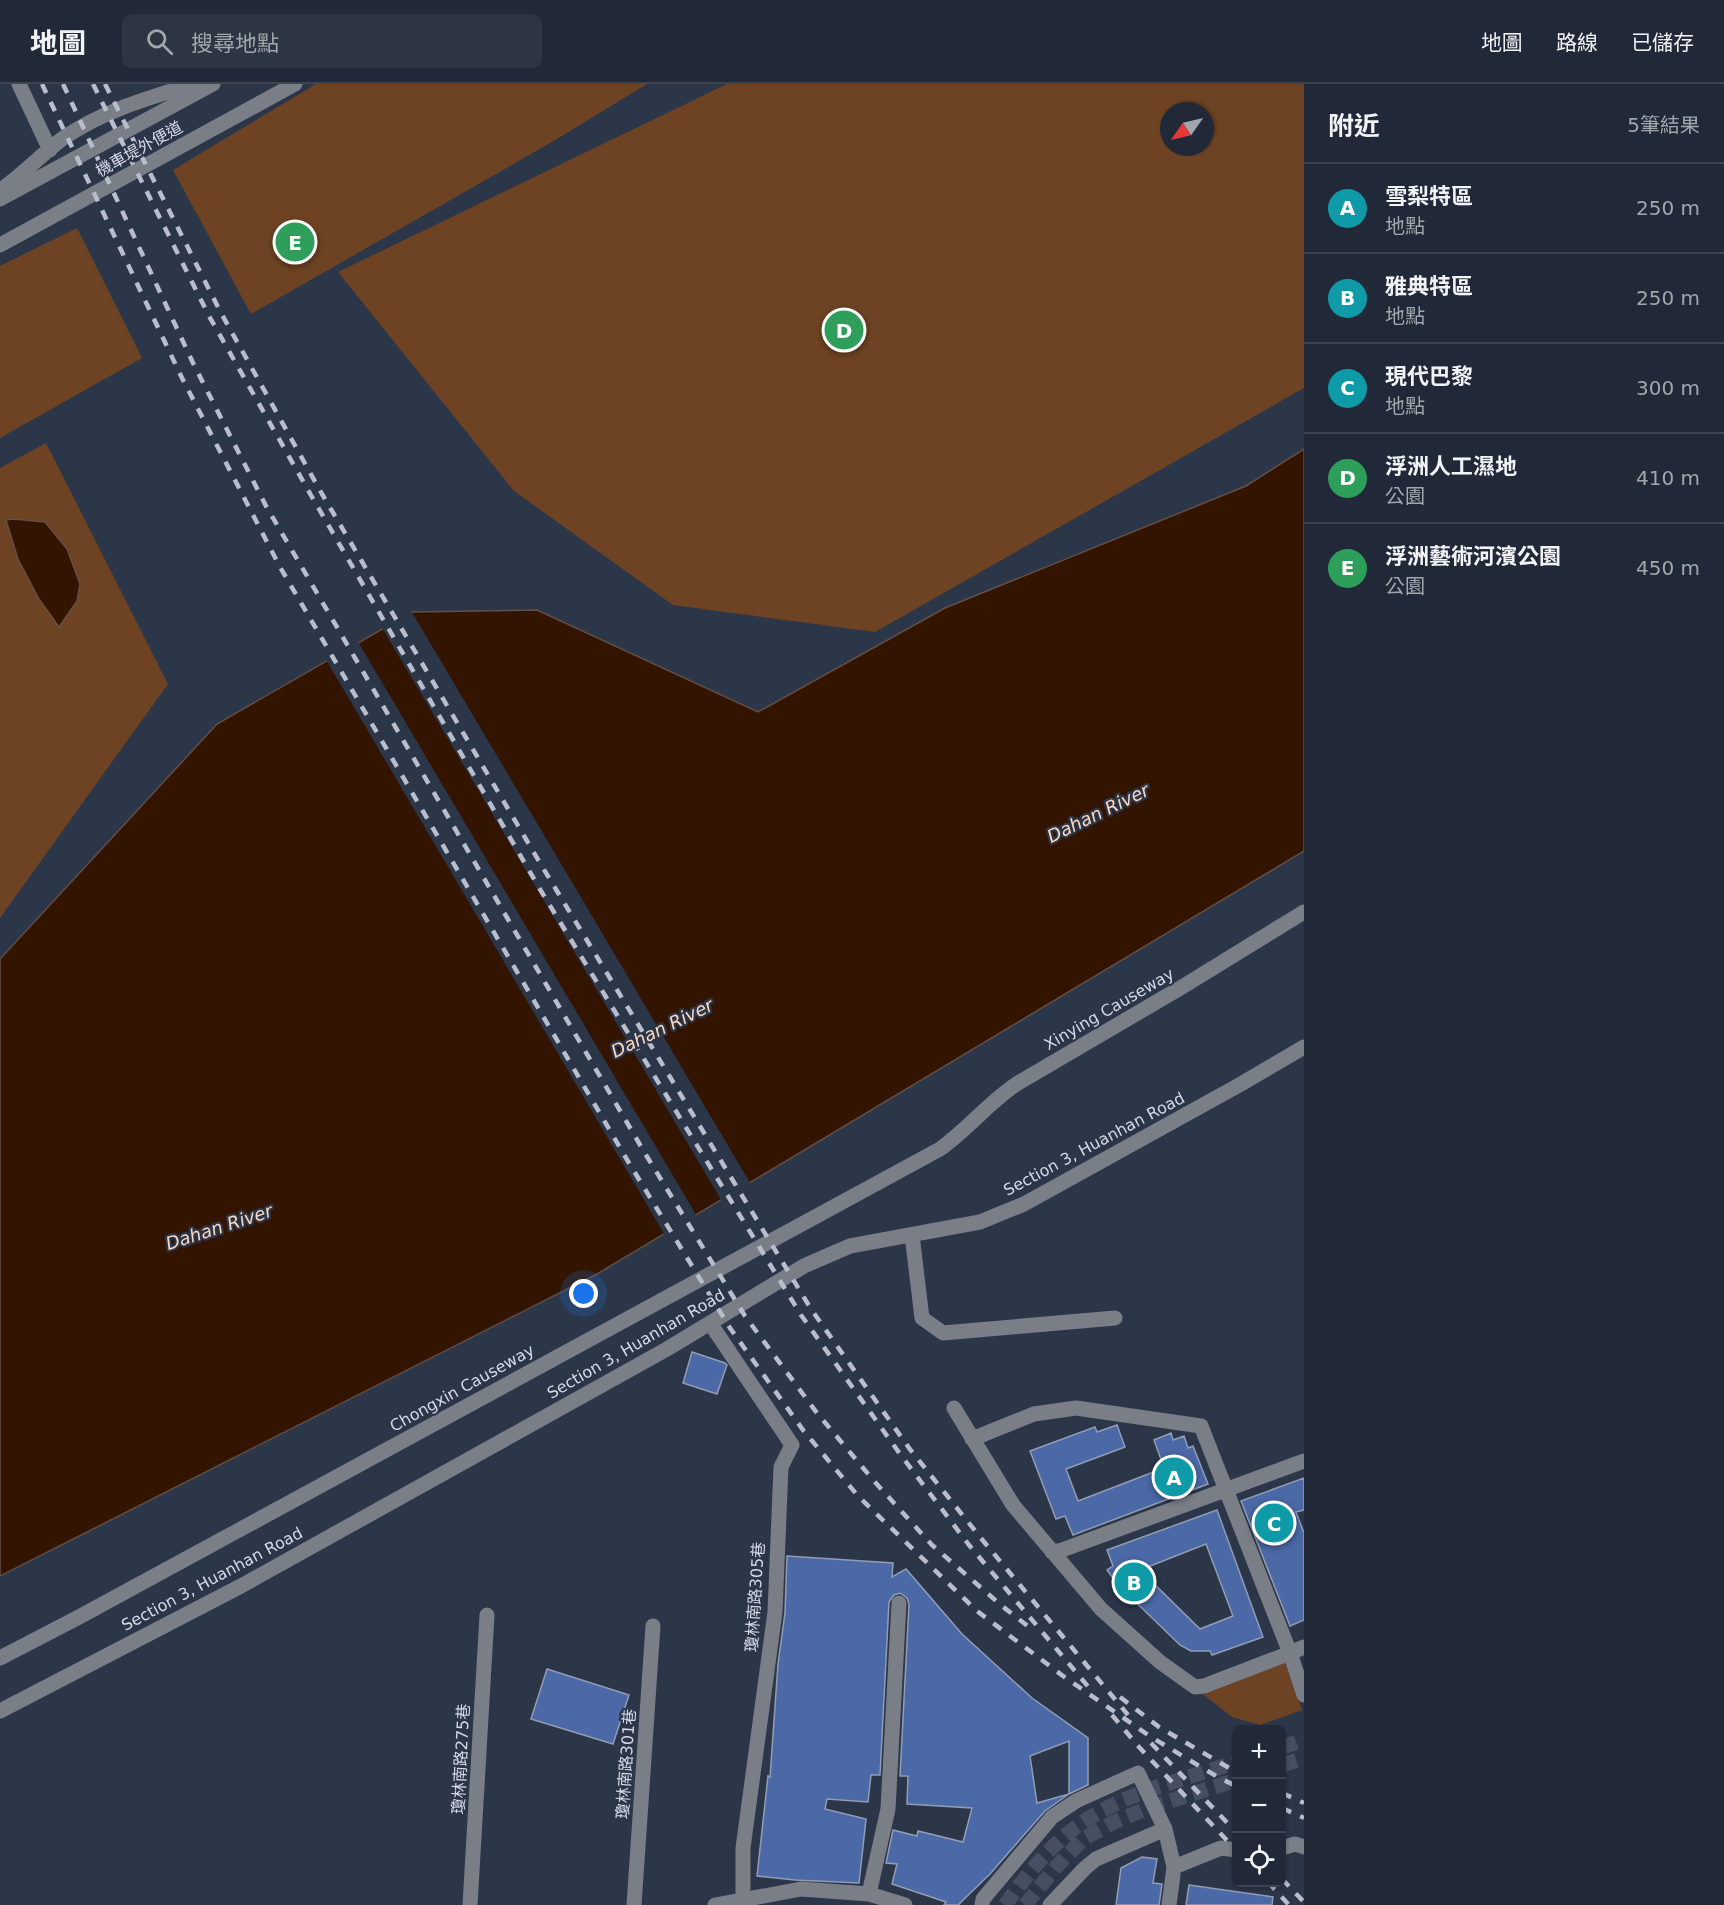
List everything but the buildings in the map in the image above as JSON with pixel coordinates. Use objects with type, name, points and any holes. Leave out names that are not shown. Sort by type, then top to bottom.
[{"type":"street","points":[[19,84],[50,150]]},
{"type":"street","points":[[0,190],[62,139],[91,122],[120,107],[178,86],[194,84]]},
{"type":"street","points":[[0,199],[213,84]]},
{"type":"street","name":"機車堤外便道","points":[[0,245],[295,84]]},
{"type":"street","name":"Xinying Causeway","points":[[940,1149],[1000,1095],[1018,1083],[1304,912]]},
{"type":"street","name":"Section 3, Huanhan Road","points":[[0,1711],[241,1586],[656,1355],[804,1266],[850,1246],[980,1222],[1024,1204],[1304,1047]]},
{"type":"street","name":"Chongxin Causeway","points":[[0,1658],[940,1149]]},
{"type":"street","points":[[912,1235],[922,1318],[943,1333],[1115,1318]]},
{"type":"street","name":"瓊林南路305巷","points":[[710,1323],[792,1445],[782,1467],[775,1612],[743,1848],[743,1902]]},
{"type":"street","points":[[954,1408],[1013,1505],[1101,1609],[1160,1662],[1195,1687],[1204,1686],[1297,1650]]},
{"type":"street","points":[[972,1439],[1034,1414],[1076,1408],[1201,1426],[1297,1650],[1304,1695]]},
{"type":"street","points":[[1052,1552],[1227,1491],[1304,1461]]},
{"type":"street","points":[[869,1894],[888,1809],[899,1603]]},
{"type":"street","name":"瓊林南路275巷","points":[[470,1905],[487,1615]]},
{"type":"street","name":"瓊林南路301巷","points":[[634,1905],[653,1626]]},
{"type":"street","points":[[982,1905],[983,1899],[1052,1817],[1076,1801],[1138,1773],[1166,1828],[1174,1867],[1169,1905]]},
{"type":"street","points":[[1050,1905],[1084,1868],[1096,1859],[1166,1828]]},
{"type":"street","points":[[1286,1847],[1295,1844],[1304,1847]]},
{"type":"street","points":[[1174,1867],[1221,1848],[1232,1849]]},
{"type":"street","points":[[716,1905],[743,1902],[801,1889],[869,1894],[905,1905]]},
{"type":"shaded area","points":[[316,84],[647,84],[557,139],[251,314],[173,170]]},
{"type":"shaded area","points":[[727,84],[1304,84],[1304,388],[875,632],[673,605],[514,491],[338,272]]},
{"type":"shaded area","points":[[77,228],[142,358],[0,438],[0,266]]},
{"type":"shaded area","points":[[46,443],[168,684],[0,918],[0,468]]},
{"type":"shaded area","points":[[1275,1661],[1285,1663],[1302,1710],[1260,1725],[1232,1717],[1199,1691]]},
{"type":"water","name":"Dahan River","points":[[1304,449],[1304,851],[597,1274],[0,1576],[0,959],[217,724],[412,612],[537,610],[758,712],[945,608],[1246,486]]},
{"type":"water","points":[[6,520],[45,522],[67,549],[80,584],[77,601],[59,627],[39,599],[18,559]]},
{"type":"pier","points":[[410,609],[752,1186],[723,1203],[381,626]]},
{"type":"pier","points":[[357,640],[698,1218],[666,1237],[325,658]]},
{"type":"tunnel","points":[[1286,1746],[1304,1740]]},
{"type":"tunnel","points":[[1286,1764],[1304,1758]]},
{"type":"tunnel","points":[[1005,1905],[1047,1854],[1066,1835],[1094,1815],[1153,1788],[1232,1763]]},
{"type":"tunnel","points":[[1025,1905],[1083,1839],[1114,1822],[1148,1808],[1232,1781]]},
{"type":"railway","points":[[42,84],[182,378],[280,567],[629,1163],[730,1328],[803,1430],[858,1496],[977,1611],[1063,1676],[1151,1737],[1232,1784]]},
{"type":"railway","points":[[63,84],[193,363],[266,506],[646,1155],[745,1316],[817,1413],[932,1545],[1034,1631]]},
{"type":"railway","points":[[93,84],[209,316],[312,497],[541,891],[801,1315],[900,1454],[969,1545],[1091,1690]]},
{"type":"railway","points":[[105,84],[220,311],[322,494],[543,868],[811,1309],[909,1448],[1128,1715]]},
{"type":"railway","points":[[1120,1697],[1159,1727],[1232,1770]]},
{"type":"railway","points":[[1112,1715],[1232,1846]]},
{"type":"railway","points":[[1151,1743],[1232,1828]]},
{"type":"railway","points":[[1286,1795],[1304,1803]]},
{"type":"railway","points":[[1286,1810],[1304,1818]]},
{"type":"railway","points":[[1286,1883],[1304,1902]]},
{"type":"railway","points":[[1273,1887],[1289,1905]]},
{"type":"place","name":"浮洲藝術河濱公園","points":[[295,242]]},
{"type":"place","name":"浮洲人工濕地","points":[[844,330]]},
{"type":"place","name":"雪梨特區","points":[[1174,1477]]},
{"type":"place","name":"現代巴黎","points":[[1274,1523]]},
{"type":"place","name":"雅典特區","points":[[1134,1582]]}]
